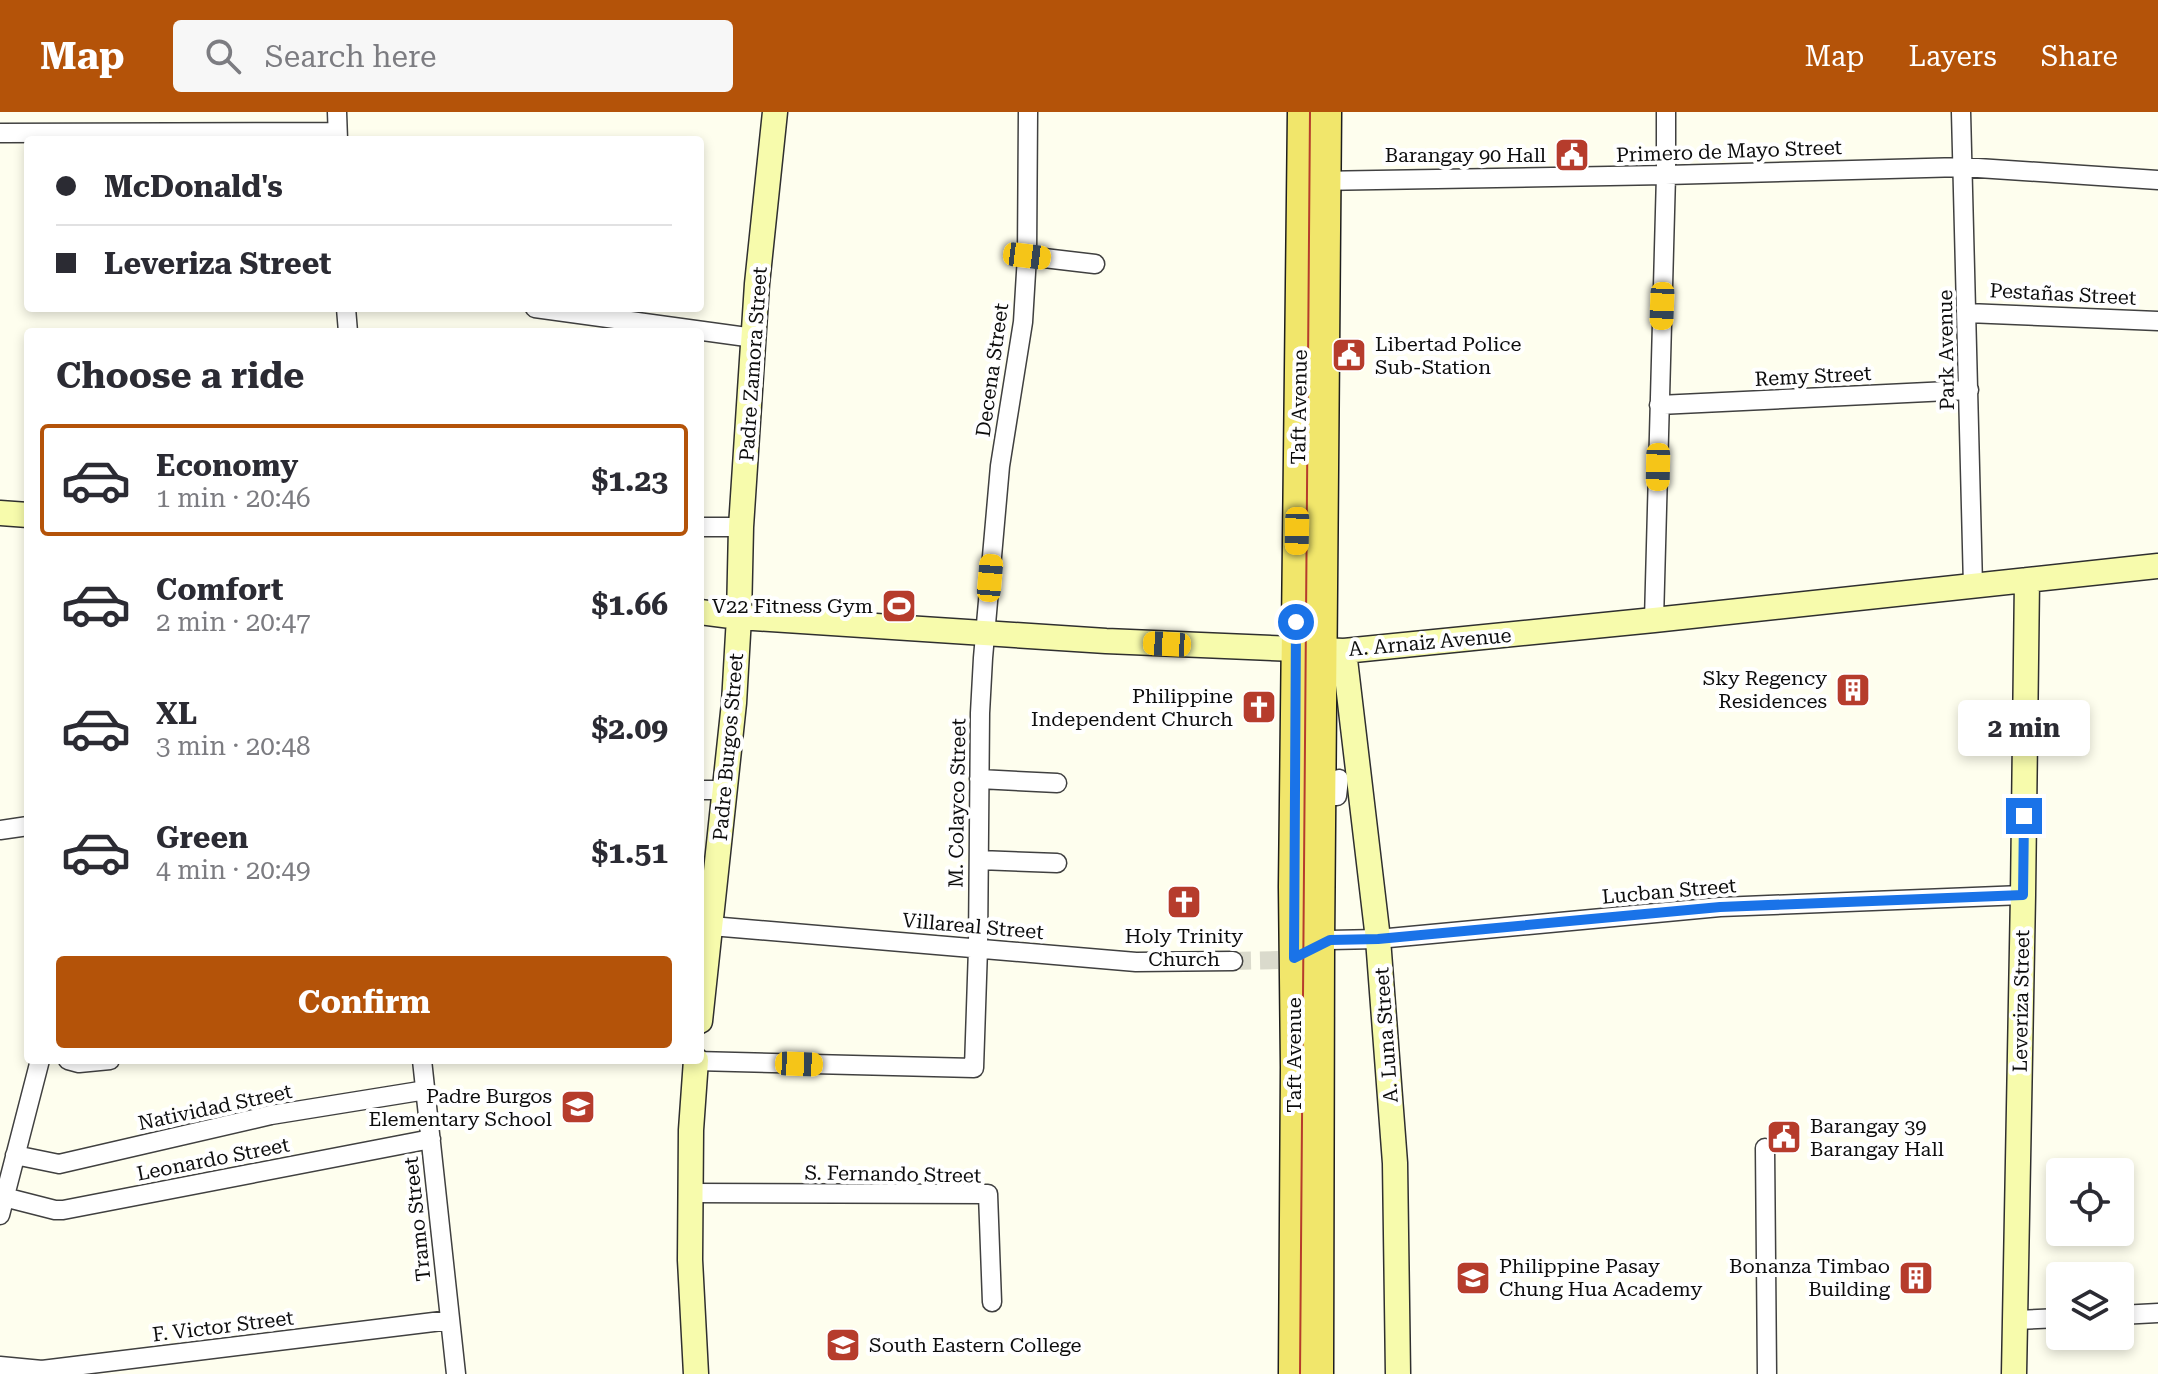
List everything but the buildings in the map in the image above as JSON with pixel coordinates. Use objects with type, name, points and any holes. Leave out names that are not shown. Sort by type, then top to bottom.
[{"type":"main road","name":"Taft Avenue","points":[[1302,112],[1314,181],[1321,650],[1330,787],[1320,944],[1319,1374]]},
{"type":"main road","name":"Taft Avenue","points":[[1314,181],[1327,112]]},
{"type":"main road","name":"Taft Avenue","points":[[1293,1374],[1287,959],[1288,753],[1321,650]]},
{"type":"street","points":[[0,133],[338,136],[337,112]]},
{"type":"street","name":"Padre Zamora Street","points":[[739,617],[741,527],[757,284],[775,112]]},
{"type":"street","name":"Decena Street","points":[[984,634],[1000,466],[1023,322],[1027,256],[1028,112]]},
{"type":"street","points":[[1654,620],[1666,112]]},
{"type":"street","name":"Park Avenue","points":[[1961,112],[1973,586]]},
{"type":"street","name":"Primero de Mayo Street","points":[[1314,181],[1963,167],[2158,180]]},
{"type":"street","points":[[1027,256],[1095,264]]},
{"type":"street","points":[[564,312],[681,328]]},
{"type":"street","name":"Pestañas Street","points":[[1967,313],[2158,321]]},
{"type":"street","points":[[704,331],[754,338]]},
{"type":"street","name":"Remy Street","points":[[1659,405],[1969,390]]},
{"type":"street","points":[[0,513],[24,515]]},
{"type":"street","points":[[704,527],[741,527]]},
{"type":"street","name":"A. Arnaiz Avenue","points":[[704,613],[984,634],[1321,650],[1654,620],[2158,566]]},
{"type":"street","name":"Leveriza Street","points":[[2014,1374],[2027,580]]},
{"type":"street","name":"Padre Burgos Street","points":[[704,986],[734,703],[739,617]]},
{"type":"street","name":"M. Colayco Street","points":[[704,1060],[974,1068],[984,634]]},
{"type":"street","name":"A. Luna Street","points":[[1321,650],[1378,939],[1395,1163],[1398,1374]]},
{"type":"street","points":[[979,779],[1057,783]]},
{"type":"street","points":[[704,790],[725,790]]},
{"type":"street","points":[[0,830],[24,827]]},
{"type":"street","points":[[979,860],[1057,863]]},
{"type":"street","name":"Lucban Street","points":[[1320,944],[1330,940],[1378,939],[1720,907],[2023,895]]},
{"type":"street","name":"Villareal Street","points":[[711,926],[1136,962],[1233,961]]},
{"type":"street","points":[[1287,959],[1320,944]]},
{"type":"street","points":[[2,1206],[9,1166],[39,1064]]},
{"type":"street","name":"Tramo Street","points":[[423,1064],[456,1374]]},
{"type":"street","points":[[696,1064],[691,1130],[690,1260],[696,1374]]},
{"type":"street","name":"Natividad Street","points":[[9,1166],[59,1164],[271,1115],[426,1090]]},
{"type":"street","name":"Leonardo Street","points":[[2,1206],[63,1210],[431,1139]]},
{"type":"street","points":[[1765,1148],[1767,1374]]},
{"type":"street","name":"S. Fernando Street","points":[[691,1193],[988,1194],[992,1302]]},
{"type":"street","points":[[2134,1314],[2158,1313]]},
{"type":"street","points":[[2016,1320],[2046,1319]]},
{"type":"street","name":"F. Victor Street","points":[[0,1366],[42,1370],[450,1320]]},
{"type":"tunnel","points":[[1233,961],[1280,960]]},
{"type":"tram line","points":[[1300,1374],[1310,112]]},
{"type":"place","name":"Barangay 90 Hall","points":[[1572,155]]},
{"type":"place","name":"Libertad Police Sub-Station","points":[[1349,355]]},
{"type":"place","name":"V22 Fitness Gym","points":[[899,606]]},
{"type":"place","name":"Sky Regency Residences","points":[[1853,690]]},
{"type":"place","name":"Philippine Independent Church","points":[[1259,707]]},
{"type":"place","name":"Holy Trinity Church","points":[[1184,902]]},
{"type":"place","name":"Padre Burgos Elementary School","points":[[578,1107]]},
{"type":"place","name":"Barangay 39 Barangay Hall","points":[[1784,1137]]},
{"type":"place","name":"Philippine Pasay Chung Hua Academy","points":[[1473,1278]]},
{"type":"place","name":"Bonanza Timbao Building","points":[[1916,1278]]},
{"type":"place","name":"South Eastern College","points":[[843,1345]]},
{"type":"route","points":[[1296,622],[1294,958],[1330,940],[1378,939],[1720,907],[2023,895],[2024,816]]}]
